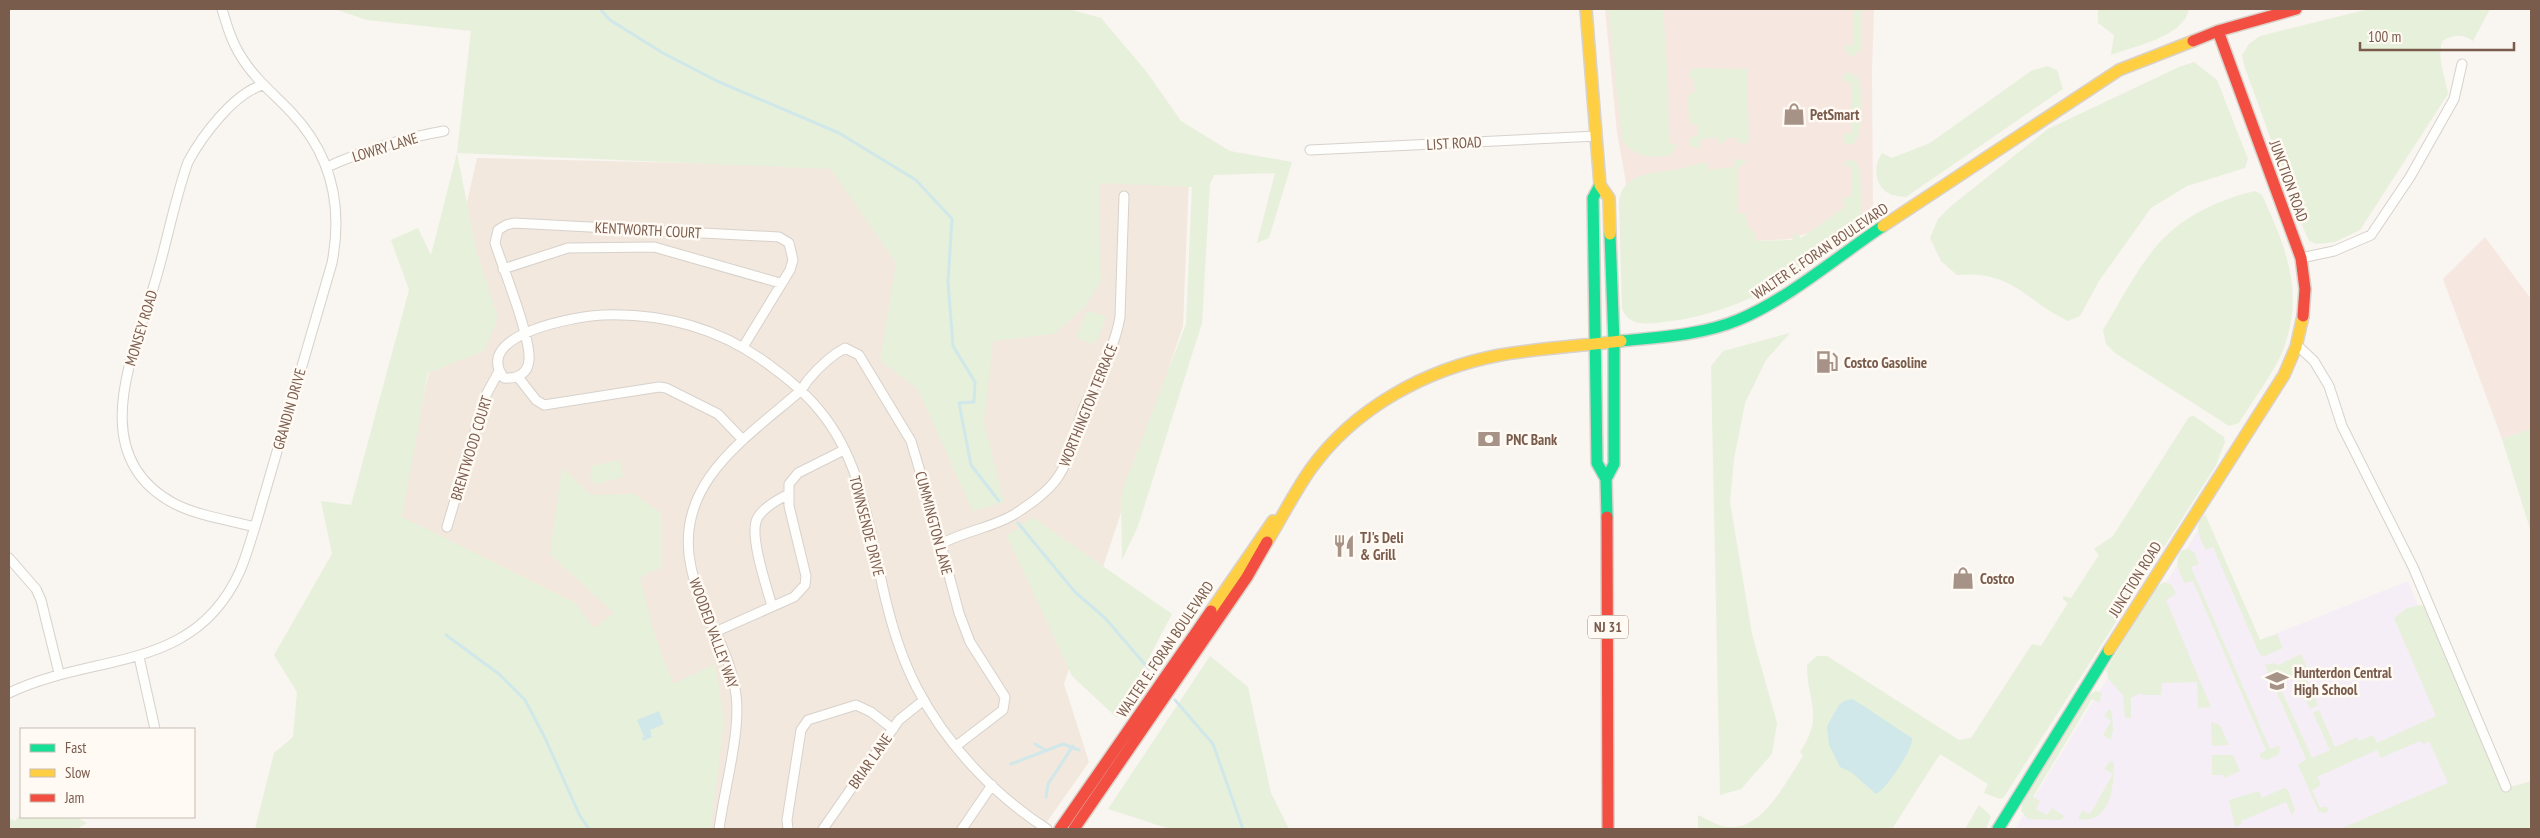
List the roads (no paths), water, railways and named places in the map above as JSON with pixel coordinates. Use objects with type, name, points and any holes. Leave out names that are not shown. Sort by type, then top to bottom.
[{"type":"main road","name":"NJ 31","points":[[1586,9],[1600,185],[1594,198],[1597,463],[1606,479]]},
{"type":"main road","name":"WALTER E. FORAN BOULEVARD","points":[[1060,829],[1248,554],[1310,470],[1344,431],[1383,401],[1413,383],[1454,366],[1500,355],[1614,343],[1714,328],[1736,321],[1764,308],[1845,251],[2119,70],[2218,31],[2296,9]]},
{"type":"main road","name":"JUNCTION ROAD","points":[[1998,829],[2160,566],[2284,375],[2298,346],[2306,302],[2306,282],[2301,258],[2218,31]]},
{"type":"main road","name":"NJ 31","points":[[1600,185],[1609,198],[1614,343],[1614,464],[1606,479],[1608,829]]},
{"type":"main road","name":"WALTER E. FORAN BOULEVARD","points":[[1074,829],[1247,577],[1298,488]]},
{"type":"street","name":"GRANDIN DRIVE","points":[[9,692],[41,678],[139,657],[178,641],[208,618],[226,595],[240,570],[255,527],[336,244],[336,205],[322,153],[301,123],[263,85],[242,58],[222,9]]},
{"type":"street","points":[[2301,258],[2334,251],[2370,235],[2410,177],[2454,99],[2462,64]]},
{"type":"street","name":"MONSEY ROAD","points":[[255,527],[188,510],[161,495],[149,485],[132,460],[122,430],[120,415],[128,368],[188,162],[196,146],[212,126],[254,88],[263,85]]},
{"type":"street","name":"LOWRY LANE","points":[[327,166],[390,143],[444,131]]},
{"type":"street","name":"LIST ROAD","points":[[1310,150],[1597,136]]},
{"type":"street","name":"WORTHINGTON TERRACE","points":[[941,544],[989,527],[1014,514],[1046,490],[1060,474],[1092,389],[1108,358],[1117,334],[1120,317],[1124,196]]},
{"type":"street","name":"KENTWORTH COURT","points":[[524,334],[495,243],[498,230],[506,225],[514,223],[779,237],[789,243],[794,260],[790,270],[780,283],[743,347]]},
{"type":"street","points":[[504,269],[568,248],[654,247],[780,283]]},
{"type":"street","name":"TOWNSENDE DRIVE","points":[[499,370],[497,355],[508,342],[524,334],[561,321],[597,315],[623,314],[647,316],[703,329],[743,347],[802,390],[821,412],[844,450],[863,499],[892,623],[909,670],[924,700],[956,746],[992,786],[1047,829]]},
{"type":"street","points":[[499,370],[504,378],[518,377],[524,372],[529,360],[524,334]]},
{"type":"street","points":[[2298,346],[2314,361],[2330,386],[2342,426],[2413,567],[2506,787]]},
{"type":"street","name":"CUMMINGTON LANE","points":[[802,390],[831,355],[845,348],[858,355],[911,441],[941,544],[951,588],[966,632],[1005,697],[1003,710],[956,746]]},
{"type":"street","name":"BRENTWOOD COURT","points":[[447,527],[486,395],[499,370]]},
{"type":"street","points":[[518,377],[536,400],[544,405],[659,387],[666,388],[718,414],[743,440]]},
{"type":"street","name":"WOODED VALLEY WAY","points":[[719,829],[736,724],[737,702],[734,680],[697,589],[691,567],[688,545],[690,522],[696,499],[708,478],[743,440],[802,390]]},
{"type":"street","points":[[715,632],[794,598],[805,585],[806,576],[787,495],[789,484],[798,473],[844,450]]},
{"type":"street","points":[[772,606],[755,535],[757,519],[771,505],[787,495]]},
{"type":"street","points":[[9,558],[36,589],[41,600],[59,673]]},
{"type":"street","points":[[139,657],[155,728]]},
{"type":"street","name":"BRIAR LANE","points":[[823,829],[893,728],[907,712],[924,700]]},
{"type":"street","points":[[788,829],[787,820],[801,730],[808,720],[856,705],[871,712],[893,728]]},
{"type":"street","points":[[962,829],[992,786]]},
{"type":"water","points":[[1852,699],[1912,738],[1909,750],[1898,768],[1886,785],[1876,794],[1851,772],[1840,767],[1829,745],[1827,726],[1839,705],[1844,701]]},
{"type":"water","points":[[659,711],[664,724],[650,730],[652,737],[643,741],[642,738],[644,737],[637,720]]},
{"type":"waterway","points":[[600,9],[610,20],[663,53],[717,81],[839,133],[916,180],[952,219],[948,282],[953,346],[975,382],[974,402],[959,403],[971,465],[999,501]]},
{"type":"waterway","points":[[1018,523],[1075,592],[1105,618],[1149,669]]},
{"type":"waterway","points":[[446,635],[499,674],[525,700],[545,738],[580,816],[589,829]]},
{"type":"waterway","points":[[1175,700],[1213,744],[1243,829]]},
{"type":"waterway","points":[[1035,744],[1045,750]]},
{"type":"waterway","points":[[1011,764],[1063,744],[1079,750]]},
{"type":"waterway","points":[[1046,797],[1048,784],[1073,746]]},
{"type":"place","name":"PetSmart","points":[[1794,114]]},
{"type":"place","name":"Costco Gasoline","points":[[1827,362]]},
{"type":"place","name":"PNC Bank","points":[[1489,439]]},
{"type":"place","name":"TJ's Deli & Grill","points":[[1344,546]]},
{"type":"place","name":"Costco","points":[[1963,578]]},
{"type":"place","name":"Hunterdon Central High School","points":[[2277,681]]}]
